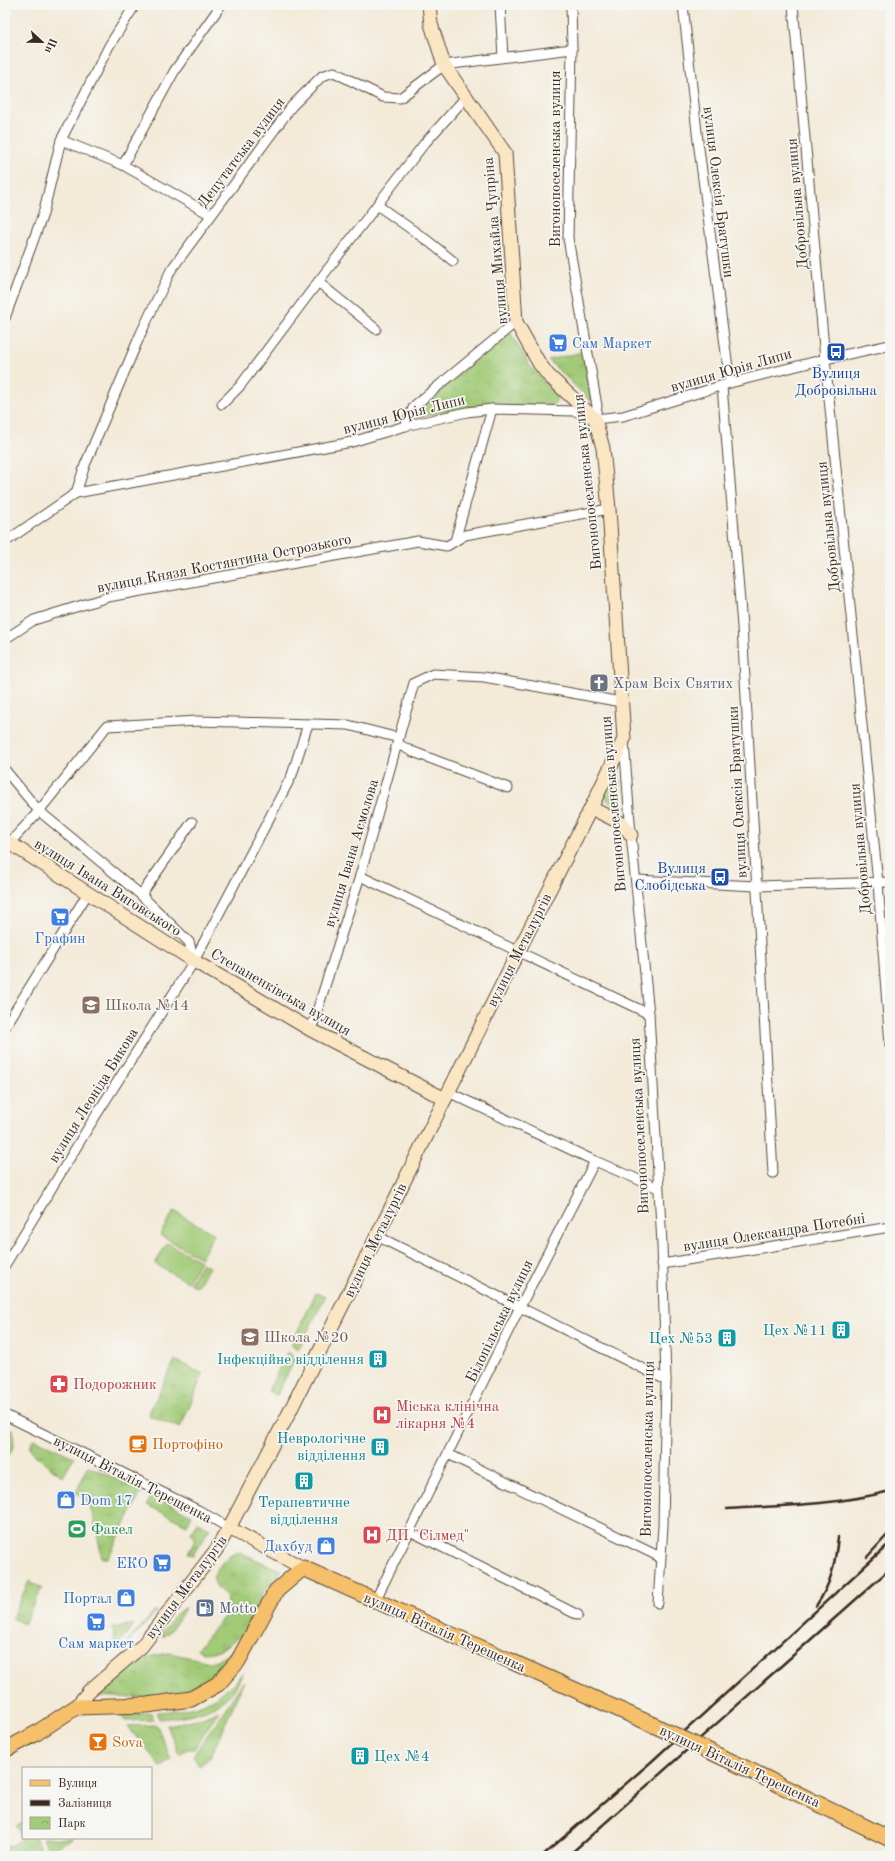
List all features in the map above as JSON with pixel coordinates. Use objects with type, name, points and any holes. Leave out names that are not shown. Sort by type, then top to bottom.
[{"type":"main road","name":"вулиця Михайла Чупріна","points":[[429,5],[431,24],[444,65],[505,153],[516,322],[538,363],[548,375],[594,419]]},
{"type":"main road","name":"Вигонопоселенська вулиця","points":[[594,419],[603,448],[609,508],[624,739]]},
{"type":"main road","name":"вулиця Металургів","points":[[5,1750],[35,1734],[76,1707],[89,1691],[142,1646],[213,1554],[229,1528],[377,1236],[624,739]]},
{"type":"main road","points":[[591,808],[623,824],[631,835]]},
{"type":"main road","name":"вулиця Івана Виговського","points":[[7,844],[88,893],[194,961]]},
{"type":"main road","name":"Степаненківська вулиця","points":[[194,961],[311,1030],[446,1096]]},
{"type":"main road","name":"вулиця Віталія Терещенка","points":[[229,1528],[303,1568],[649,1723],[890,1838]]},
{"type":"main road","points":[[76,1707],[147,1705],[191,1699],[218,1684],[238,1661],[276,1591],[303,1568]]},
{"type":"street","points":[[5,318],[42,214],[61,140],[109,46],[135,5]]},
{"type":"street","points":[[123,165],[175,70],[221,5]]},
{"type":"street","points":[[500,5],[503,56]]},
{"type":"street","name":"Вигонопоселенська вулиця","points":[[571,5],[572,49],[568,238],[597,406],[594,419]]},
{"type":"street","name":"вулиця Олексія Братушки","points":[[683,5],[726,384],[742,626],[773,1173]]},
{"type":"street","name":"Добровільна вулиця","points":[[792,5],[825,359],[878,883],[890,1046]]},
{"type":"street","name":"Депутатська вулиця","points":[[76,493],[85,466],[141,333],[171,270],[292,106],[322,76],[334,72],[383,97],[400,98],[444,65],[503,56],[572,49]]},
{"type":"street","points":[[222,404],[240,386],[424,144],[466,97]]},
{"type":"street","points":[[61,140],[123,165],[211,215]]},
{"type":"street","points":[[377,205],[428,241],[453,261]]},
{"type":"street","points":[[318,282],[376,329]]},
{"type":"street","points":[[405,426],[414,406],[516,322]]},
{"type":"street","name":"вулиця Юрія Липи","points":[[5,542],[76,493],[352,442],[405,426],[467,412],[492,409],[575,411],[594,419],[623,416],[726,384],[825,359],[890,345]]},
{"type":"street","points":[[455,541],[492,409]]},
{"type":"street","name":"вулиця Князя Костянтина Острозького","points":[[5,639],[34,620],[108,597],[418,541],[447,546],[465,535],[609,508]]},
{"type":"street","name":"вулиця Івана Асмолова","points":[[311,1030],[360,876],[414,683],[433,674],[484,677],[621,702]]},
{"type":"street","points":[[7,844],[39,811],[107,726],[198,721],[348,725],[398,741],[411,751],[508,788]]},
{"type":"street","name":"вулиця Леоніда Бикова","points":[[5,1265],[84,1135],[194,961],[292,775],[308,724]]},
{"type":"street","name":"Вигонопоселенська вулиця","points":[[624,739],[631,835],[649,1014],[662,1264],[666,1380],[663,1526],[658,1603]]},
{"type":"street","name":"Степаненківська вулиця","points":[[5,770],[39,811],[141,895],[189,942],[194,961]]},
{"type":"street","points":[[141,895],[192,822]]},
{"type":"street","points":[[360,876],[649,1014]]},
{"type":"street","points":[[636,880],[756,886],[890,882]]},
{"type":"street","points":[[5,1027],[88,893]]},
{"type":"street","name":"Степаненківська вулиця","points":[[446,1096],[658,1188]]},
{"type":"street","name":"Білопільська вулиця","points":[[375,1601],[520,1307],[595,1161]]},
{"type":"street","name":"вулиця Олександра Потебні","points":[[662,1264],[890,1227]]},
{"type":"street","points":[[377,1236],[666,1380]]},
{"type":"street","name":"вулиця Віталія Терещенка","points":[[5,1415],[198,1510],[229,1528]]},
{"type":"street","points":[[448,1454],[660,1557]]},
{"type":"street","points":[[410,1531],[578,1615]]},
{"type":"green space","points":[[510,332],[530,366],[556,394],[557,401],[552,405],[478,406],[415,418],[417,409]]},
{"type":"green space","points":[[583,352],[592,402],[548,360]]},
{"type":"green space","points":[[618,765],[623,814],[608,801],[605,795]]},
{"type":"green space","points":[[174,1211],[214,1234],[201,1258],[160,1235]]},
{"type":"green space","points":[[167,1243],[200,1261],[188,1282],[155,1264]]},
{"type":"green space","points":[[202,1263],[209,1267],[197,1287],[190,1283]]},
{"type":"green space","points":[[316,1293],[325,1297],[299,1349],[291,1345]]},
{"type":"green space","points":[[287,1352],[296,1357],[277,1395],[268,1391]]},
{"type":"green space","points":[[175,1360],[203,1374],[180,1428],[148,1415]]},
{"type":"green space","points":[[5,1426],[13,1430],[14,1446],[5,1461]]},
{"type":"green space","points":[[34,1439],[74,1457],[63,1477],[36,1456],[29,1447]]},
{"type":"green space","points":[[88,1466],[142,1491],[108,1558],[102,1558],[93,1515],[84,1496],[76,1493]]},
{"type":"green space","points":[[152,1495],[192,1515],[187,1525],[147,1505]]},
{"type":"green space","points":[[197,1522],[210,1528],[193,1555],[188,1553],[196,1539],[191,1533]]},
{"type":"green space","points":[[239,1552],[282,1571],[264,1591],[247,1631],[219,1651],[204,1653],[197,1649],[228,1612],[226,1595],[217,1588],[213,1578],[217,1570],[226,1559]]},
{"type":"green space","points":[[29,1581],[42,1588],[24,1624],[12,1618]]},
{"type":"green space","points":[[184,1608],[169,1632],[162,1637],[162,1633],[177,1613]]},
{"type":"green space","points":[[156,1610],[157,1612],[126,1644]]},
{"type":"green space","points":[[134,1624],[124,1638],[115,1646],[113,1628]]},
{"type":"green space","points":[[242,1643],[231,1662],[217,1676],[186,1692],[133,1698],[99,1696],[108,1686],[147,1657],[169,1653],[210,1662],[222,1658]]},
{"type":"green space","points":[[243,1673],[234,1690],[218,1704],[190,1715],[159,1719],[156,1712],[194,1707],[214,1698],[223,1692]]},
{"type":"green space","points":[[244,1681],[210,1758],[199,1766],[193,1756]]},
{"type":"green space","points":[[219,1710],[194,1749],[187,1749],[179,1754],[167,1725],[203,1718]]},
{"type":"green space","points":[[151,1713],[154,1720],[125,1721],[121,1715]]},
{"type":"green space","points":[[157,1725],[171,1760],[160,1766],[128,1726]]},
{"type":"green space","points":[[22,1823],[22,1837],[16,1826]]},
{"type":"green space","points":[[23,1839],[36,1839],[44,1854],[39,1856],[5,1856],[5,1842],[8,1847]]},
{"type":"green space","points":[[43,1839],[71,1839],[49,1851]]},
{"type":"railway","points":[[727,1509],[829,1502],[870,1496],[890,1491]]},
{"type":"railway","points":[[867,1557],[890,1532]]},
{"type":"railway","points":[[816,1606],[826,1589],[832,1573],[838,1537]]},
{"type":"railway","points":[[542,1856],[651,1762],[890,1543]]},
{"type":"railway","points":[[568,1856],[890,1569]]},
{"type":"place","name":"Сам Маркет","points":[[558,343]]},
{"type":"place","name":"Вулиця Добровільна","points":[[836,352]]},
{"type":"place","name":"Храм Всіх Святих","points":[[599,683]]},
{"type":"place","name":"Вулиця Слобідська","points":[[720,877]]},
{"type":"place","name":"Графин","points":[[60,917]]},
{"type":"place","name":"Школа №14","points":[[91,1005]]},
{"type":"place","name":"Цех №11","points":[[841,1330]]},
{"type":"place","name":"Школа №20","points":[[250,1337]]},
{"type":"place","name":"Цех №53","points":[[727,1338]]},
{"type":"place","name":"Інфекційне відділення","points":[[378,1359]]},
{"type":"place","name":"Подорожник","points":[[59,1384]]},
{"type":"place","name":"Міська клінічна лікарня №4","points":[[382,1415]]},
{"type":"place","name":"Портофіно","points":[[138,1444]]},
{"type":"place","name":"Неврологічне відділення","points":[[380,1447]]},
{"type":"place","name":"Терапевтичне відділення","points":[[304,1481]]},
{"type":"place","name":"Dom 17","points":[[66,1500]]},
{"type":"place","name":"Факел","points":[[77,1529]]},
{"type":"place","name":"ДП \"Сілмед\"","points":[[372,1535]]},
{"type":"place","name":"Дахбуд","points":[[326,1546]]},
{"type":"place","name":"ЕКО","points":[[162,1563]]},
{"type":"place","name":"Портал","points":[[126,1598]]},
{"type":"place","name":"Motto","points":[[205,1608]]},
{"type":"place","name":"Сам маркет","points":[[96,1622]]},
{"type":"place","name":"Sova","points":[[98,1742]]},
{"type":"place","name":"Цех №4","points":[[360,1756]]}]
